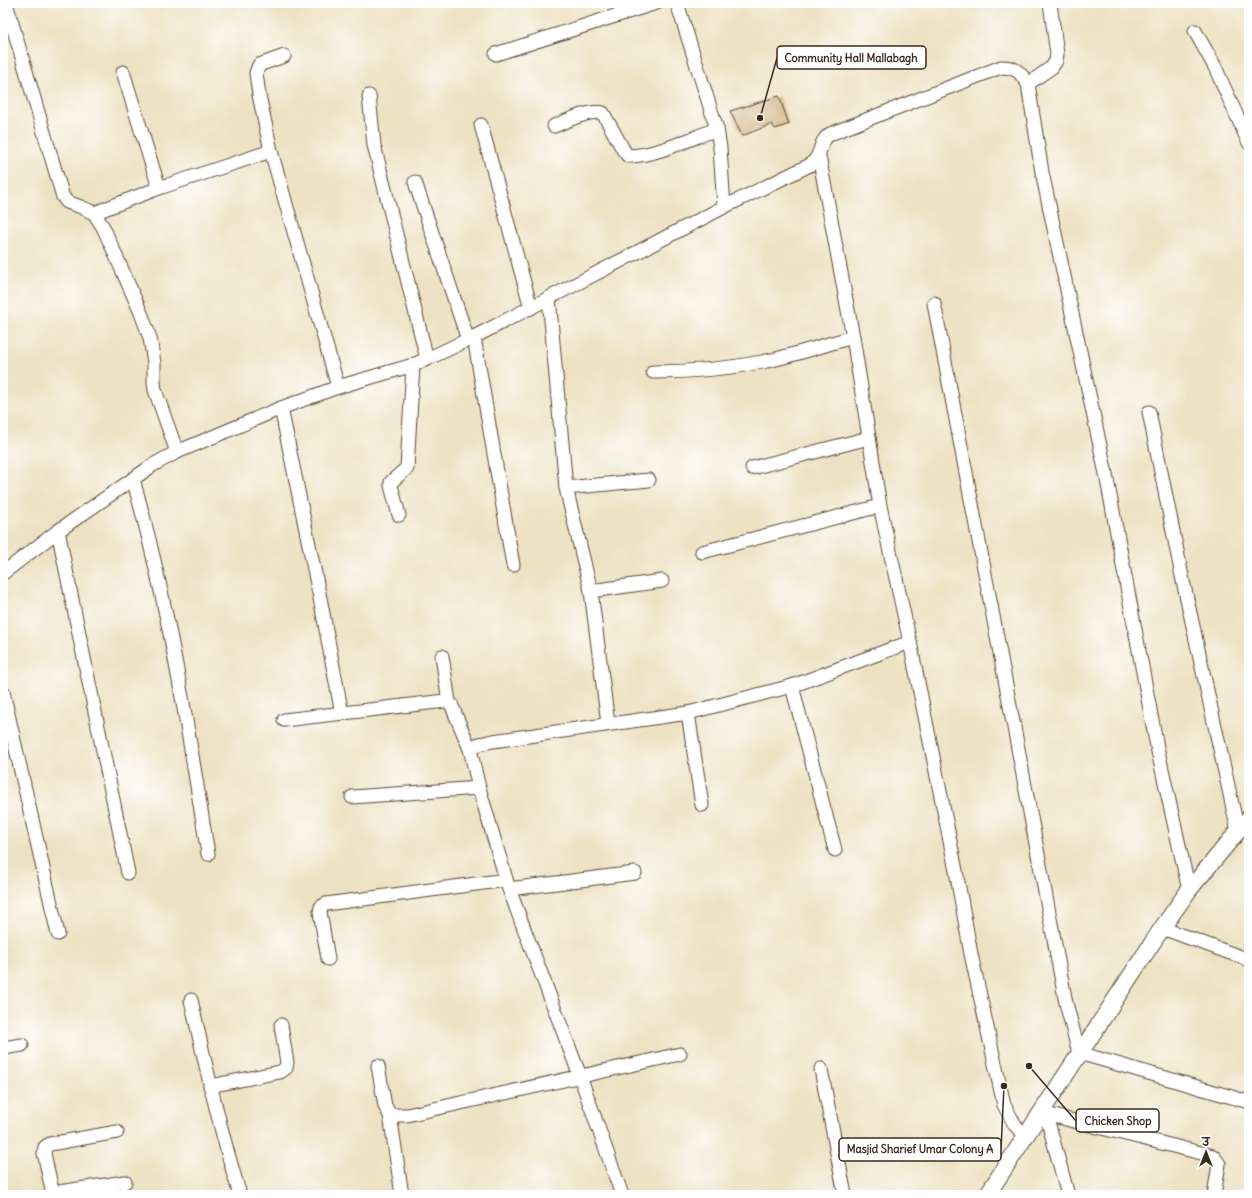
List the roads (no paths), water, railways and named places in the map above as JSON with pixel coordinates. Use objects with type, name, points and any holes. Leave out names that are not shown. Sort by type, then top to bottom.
[{"type":"street","points":[[6,3],[63,197],[66,202],[94,213],[103,227],[141,313],[153,350],[155,390],[177,452]]},
{"type":"street","points":[[496,54],[656,3]]},
{"type":"street","points":[[677,3],[717,129],[720,148],[724,207]]},
{"type":"street","points":[[1028,84],[1052,67],[1056,62],[1057,54],[1050,3]]},
{"type":"street","points":[[1195,31],[1215,67],[1249,143]]},
{"type":"street","points":[[284,56],[259,65],[256,73],[259,95],[271,151],[338,387]]},
{"type":"street","points":[[1025,1135],[1015,1125],[1004,1105],[971,954],[956,871],[910,642],[880,506],[854,337],[819,156],[824,137],[830,134],[1001,67],[1010,67],[1020,72],[1028,84],[1042,172],[1106,474],[1157,747],[1189,890]]},
{"type":"street","points":[[123,72],[159,188]]},
{"type":"street","points":[[369,96],[374,145],[427,359]]},
{"type":"street","points":[[554,126],[597,111],[603,113],[628,156],[637,156],[654,152],[717,129]]},
{"type":"street","points":[[481,125],[531,308]]},
{"type":"street","points":[[94,213],[159,188],[271,151]]},
{"type":"street","points":[[3,572],[58,531],[153,465],[177,452],[281,408],[338,387],[413,365],[427,359],[531,308],[724,207],[810,165],[819,156]]},
{"type":"street","points":[[416,182],[471,338],[513,565]]},
{"type":"street","points":[[549,298],[566,488],[591,591],[608,724]]},
{"type":"street","points":[[934,302],[1064,987],[1079,1053]]},
{"type":"street","points":[[653,372],[682,372],[763,362],[854,337]]},
{"type":"street","points":[[399,515],[391,482],[407,468],[413,365]]},
{"type":"street","points":[[281,408],[342,714]]},
{"type":"street","points":[[1149,412],[1183,581],[1238,831]]},
{"type":"street","points":[[752,468],[869,438]]},
{"type":"street","points":[[133,479],[145,523],[174,652],[208,854]]},
{"type":"street","points":[[566,488],[649,480]]},
{"type":"street","points":[[702,552],[880,506]]},
{"type":"street","points":[[58,531],[128,873]]},
{"type":"street","points":[[591,591],[662,581]]},
{"type":"street","points":[[470,749],[479,744],[493,741],[688,714],[792,686],[910,642]]},
{"type":"street","points":[[442,656],[449,702],[470,749],[479,788],[508,884],[580,1076],[622,1195]]},
{"type":"street","points":[[792,686],[835,850]]},
{"type":"street","points":[[3,692],[58,934]]},
{"type":"street","points":[[284,720],[445,701],[449,702]]},
{"type":"street","points":[[688,714],[702,805]]},
{"type":"street","points":[[352,797],[479,788]]},
{"type":"street","points":[[986,1195],[1025,1135],[1045,1110],[1079,1053],[1162,928],[1189,890],[1249,818]]},
{"type":"street","points":[[328,959],[320,912],[321,907],[326,904],[508,884],[635,873]]},
{"type":"street","points":[[1162,928],[1249,960]]},
{"type":"street","points":[[191,1000],[223,1140],[240,1195]]},
{"type":"street","points":[[210,1086],[280,1072],[286,1068],[287,1063],[281,1025]]},
{"type":"street","points":[[3,1048],[22,1045]]},
{"type":"street","points":[[1079,1053],[1249,1102]]},
{"type":"street","points":[[390,1115],[407,1116],[680,1054]]},
{"type":"street","points":[[378,1066],[385,1106],[390,1115],[402,1195]]},
{"type":"street","points":[[821,1069],[845,1195]]},
{"type":"street","points":[[1045,1110],[1068,1195]]},
{"type":"street","points":[[1045,1110],[1213,1156],[1219,1164],[1214,1195]]},
{"type":"street","points":[[117,1132],[50,1144],[45,1147],[44,1153],[53,1194],[125,1182]]},
{"type":"place","name":"Community Hall Mallabagh","points":[[760,118]]},
{"type":"place","name":"Chicken Shop","points":[[1029,1066]]},
{"type":"place","name":"Masjid Sharief Umar Colony A","points":[[1004,1086]]}]
